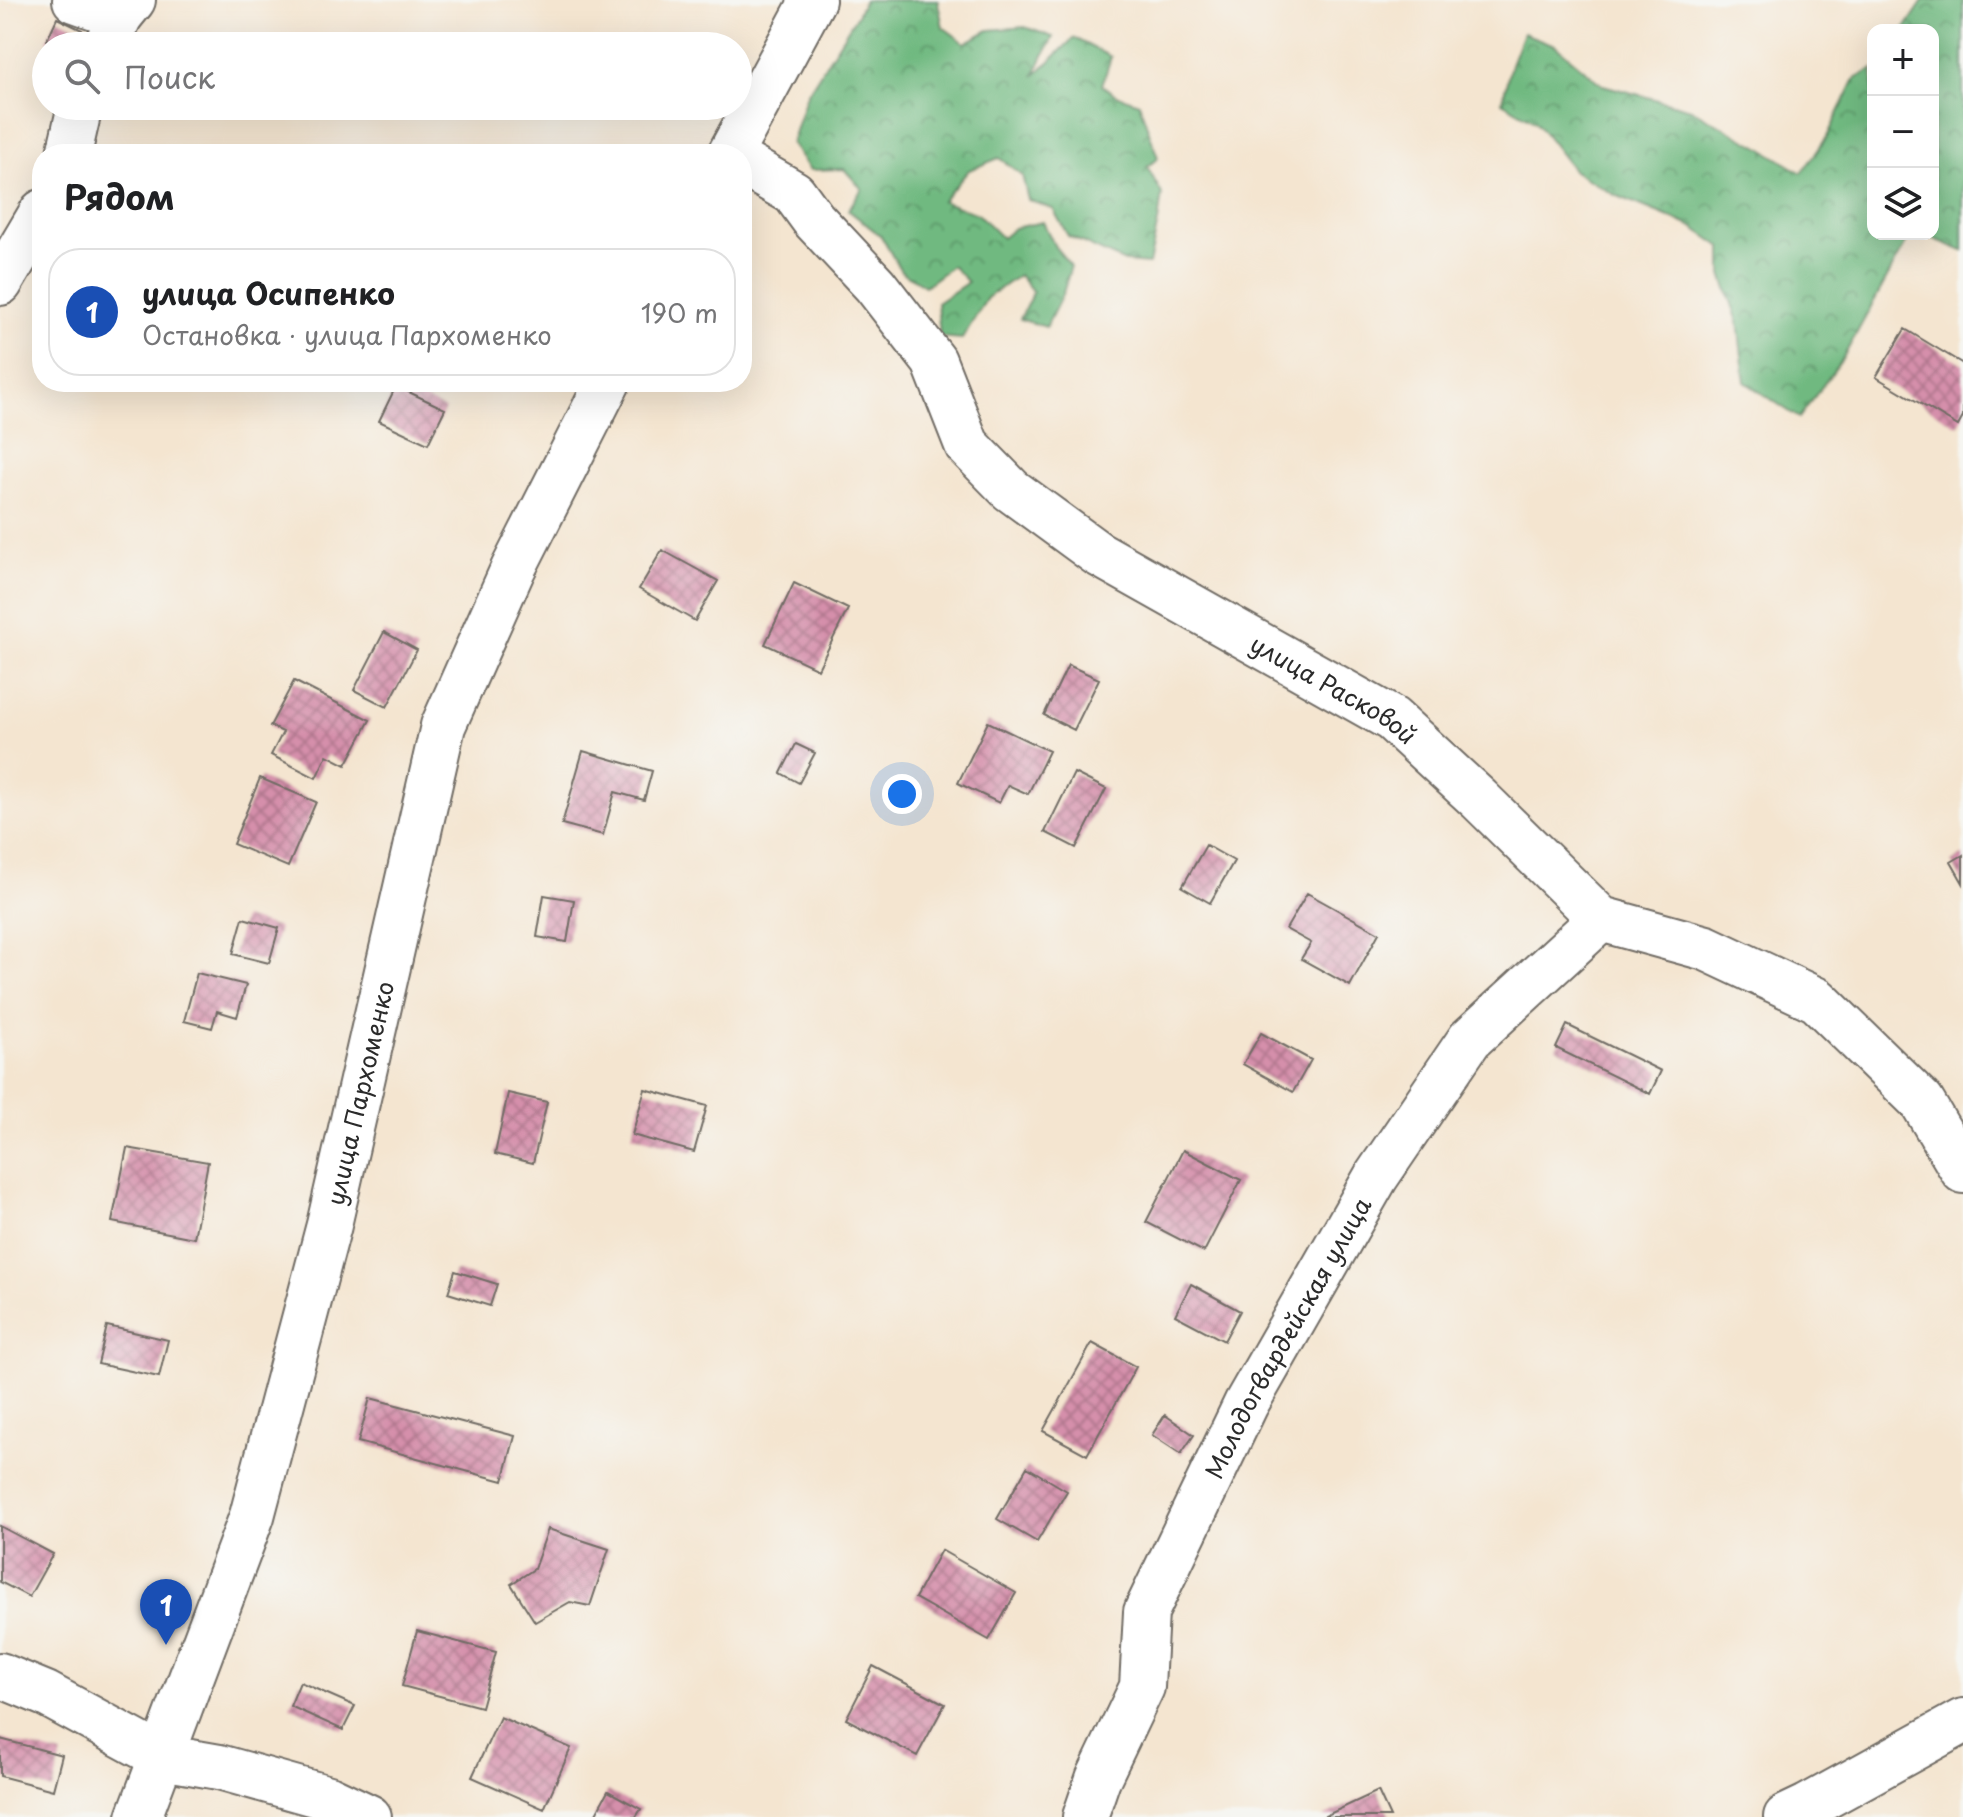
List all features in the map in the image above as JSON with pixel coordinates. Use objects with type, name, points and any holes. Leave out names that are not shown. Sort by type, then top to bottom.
[{"type":"street","points":[[75,0],[120,21]]},
{"type":"street","points":[[752,113],[813,0]]},
{"type":"street","points":[[71,144],[77,120]]},
{"type":"street","points":[[735,144],[748,120]]},
{"type":"street","name":"улица Расковой","points":[[752,169],[794,193],[813,219],[875,285],[934,361],[967,445],[1011,490],[1097,553],[1392,719],[1601,919],[1706,948],[1817,1000],[1922,1102],[1963,1171]]},
{"type":"street","points":[[0,283],[32,229]]},
{"type":"street","name":"улица Пархоменко","points":[[139,1817],[252,1516],[329,1225],[443,726],[513,569],[603,392]]},
{"type":"street","name":"Молодогвардейская улица","points":[[1085,1817],[1098,1779],[1142,1687],[1146,1612],[1246,1404],[1376,1177],[1470,1039],[1601,919]]},
{"type":"street","points":[[0,1675],[46,1694],[162,1757],[219,1767],[329,1798],[369,1817]]},
{"type":"street","points":[[1802,1814],[1963,1721]]},
{"type":"green space","points":[[864,0],[939,0],[943,27],[965,43],[989,30],[1025,27],[1053,37],[1034,76],[1074,38],[1111,57],[1102,85],[1116,95],[1139,103],[1158,158],[1147,167],[1162,194],[1149,264],[1125,262],[1068,236],[1053,209],[1028,200],[1022,175],[999,158],[969,170],[942,201],[978,214],[1002,238],[1014,228],[1043,222],[1055,247],[1071,266],[1063,293],[1046,327],[1020,319],[1033,292],[1019,275],[987,298],[962,339],[940,337],[937,303],[968,282],[952,266],[925,286],[901,271],[881,236],[848,210],[862,189],[844,169],[810,170],[791,143],[807,94]]},
{"type":"green space","points":[[1924,0],[1963,0],[1963,251],[1937,240],[1939,24],[1908,24]]},
{"type":"green space","points":[[1523,33],[1555,45],[1603,85],[1691,109],[1802,173],[1827,137],[1855,79],[1867,72],[1867,240],[1908,240],[1843,358],[1799,418],[1745,382],[1738,322],[1722,274],[1722,247],[1691,226],[1613,194],[1574,171],[1536,122],[1502,102],[1511,64]]},
{"type":"building","points":[[57,18],[82,30],[81,32],[51,32]]},
{"type":"building","points":[[1905,329],[1963,364],[1963,417],[1958,426],[1876,377]]},
{"type":"building","points":[[393,392],[409,392],[445,409],[428,444],[379,421]]},
{"type":"building","points":[[662,550],[718,581],[695,621],[639,589]]},
{"type":"building","points":[[794,583],[848,609],[818,669],[765,644]]},
{"type":"building","points":[[384,632],[417,650],[387,707],[354,690]]},
{"type":"building","points":[[1068,665],[1099,679],[1074,730],[1044,715]]},
{"type":"building","points":[[294,681],[370,720],[346,765],[327,755],[316,778],[271,755],[283,732],[270,726]]},
{"type":"building","points":[[988,722],[1049,751],[1028,794],[1008,785],[999,803],[958,783]]},
{"type":"building","points":[[796,744],[815,753],[799,783],[781,773]]},
{"type":"building","points":[[583,751],[652,771],[644,800],[615,792],[603,835],[562,824]]},
{"type":"building","points":[[1074,773],[1106,789],[1076,848],[1045,832]]},
{"type":"building","points":[[260,778],[316,802],[288,867],[233,844]]},
{"type":"building","points":[[1206,845],[1234,861],[1210,903],[1182,887]]},
{"type":"building","points":[[1963,855],[1963,883],[1951,862]]},
{"type":"building","points":[[1307,893],[1379,933],[1350,986],[1301,959],[1311,943],[1286,929]]},
{"type":"building","points":[[544,895],[574,900],[567,942],[537,937]]},
{"type":"building","points":[[243,918],[279,928],[269,963],[233,954]]},
{"type":"building","points":[[197,973],[246,985],[237,1017],[217,1011],[212,1028],[184,1021]]},
{"type":"building","points":[[1567,1025],[1661,1071],[1650,1094],[1556,1048]]},
{"type":"building","points":[[1261,1033],[1311,1060],[1293,1092],[1243,1064]]},
{"type":"building","points":[[645,1089],[707,1106],[694,1152],[632,1135]]},
{"type":"building","points":[[508,1093],[547,1102],[533,1163],[495,1154]]},
{"type":"building","points":[[127,1148],[208,1162],[194,1238],[112,1222]]},
{"type":"building","points":[[1183,1150],[1241,1180],[1204,1252],[1146,1222]]},
{"type":"building","points":[[455,1271],[497,1284],[490,1306],[448,1293]]},
{"type":"building","points":[[1191,1284],[1240,1311],[1224,1341],[1175,1315]]},
{"type":"building","points":[[107,1326],[168,1340],[159,1377],[98,1364]]},
{"type":"building","points":[[1092,1343],[1136,1367],[1087,1455],[1043,1431]]},
{"type":"building","points":[[370,1398],[515,1436],[503,1481],[358,1442]]},
{"type":"building","points":[[1165,1415],[1194,1435],[1181,1454],[1152,1435]]},
{"type":"building","points":[[1027,1467],[1067,1491],[1037,1542],[997,1519]]},
{"type":"building","points":[[0,1526],[53,1554],[29,1597],[0,1582]]},
{"type":"building","points":[[548,1529],[609,1549],[590,1606],[570,1602],[535,1622],[511,1584],[534,1569]]},
{"type":"building","points":[[941,1550],[1016,1593],[989,1640],[915,1598]]},
{"type":"building","points":[[417,1631],[496,1652],[481,1707],[402,1686]]},
{"type":"building","points":[[873,1666],[945,1704],[917,1756],[846,1719]]},
{"type":"building","points":[[300,1682],[355,1706],[343,1730],[290,1706]]},
{"type":"building","points":[[500,1717],[571,1748],[544,1809],[472,1777]]},
{"type":"building","points":[[0,1739],[62,1755],[53,1790],[0,1776]]},
{"type":"building","points":[[608,1791],[641,1809],[636,1817],[594,1817]]},
{"type":"building","points":[[1378,1791],[1390,1817],[1323,1817]]},
{"type":"place","name":"улица Осипенко","points":[[166,1645]]}]
